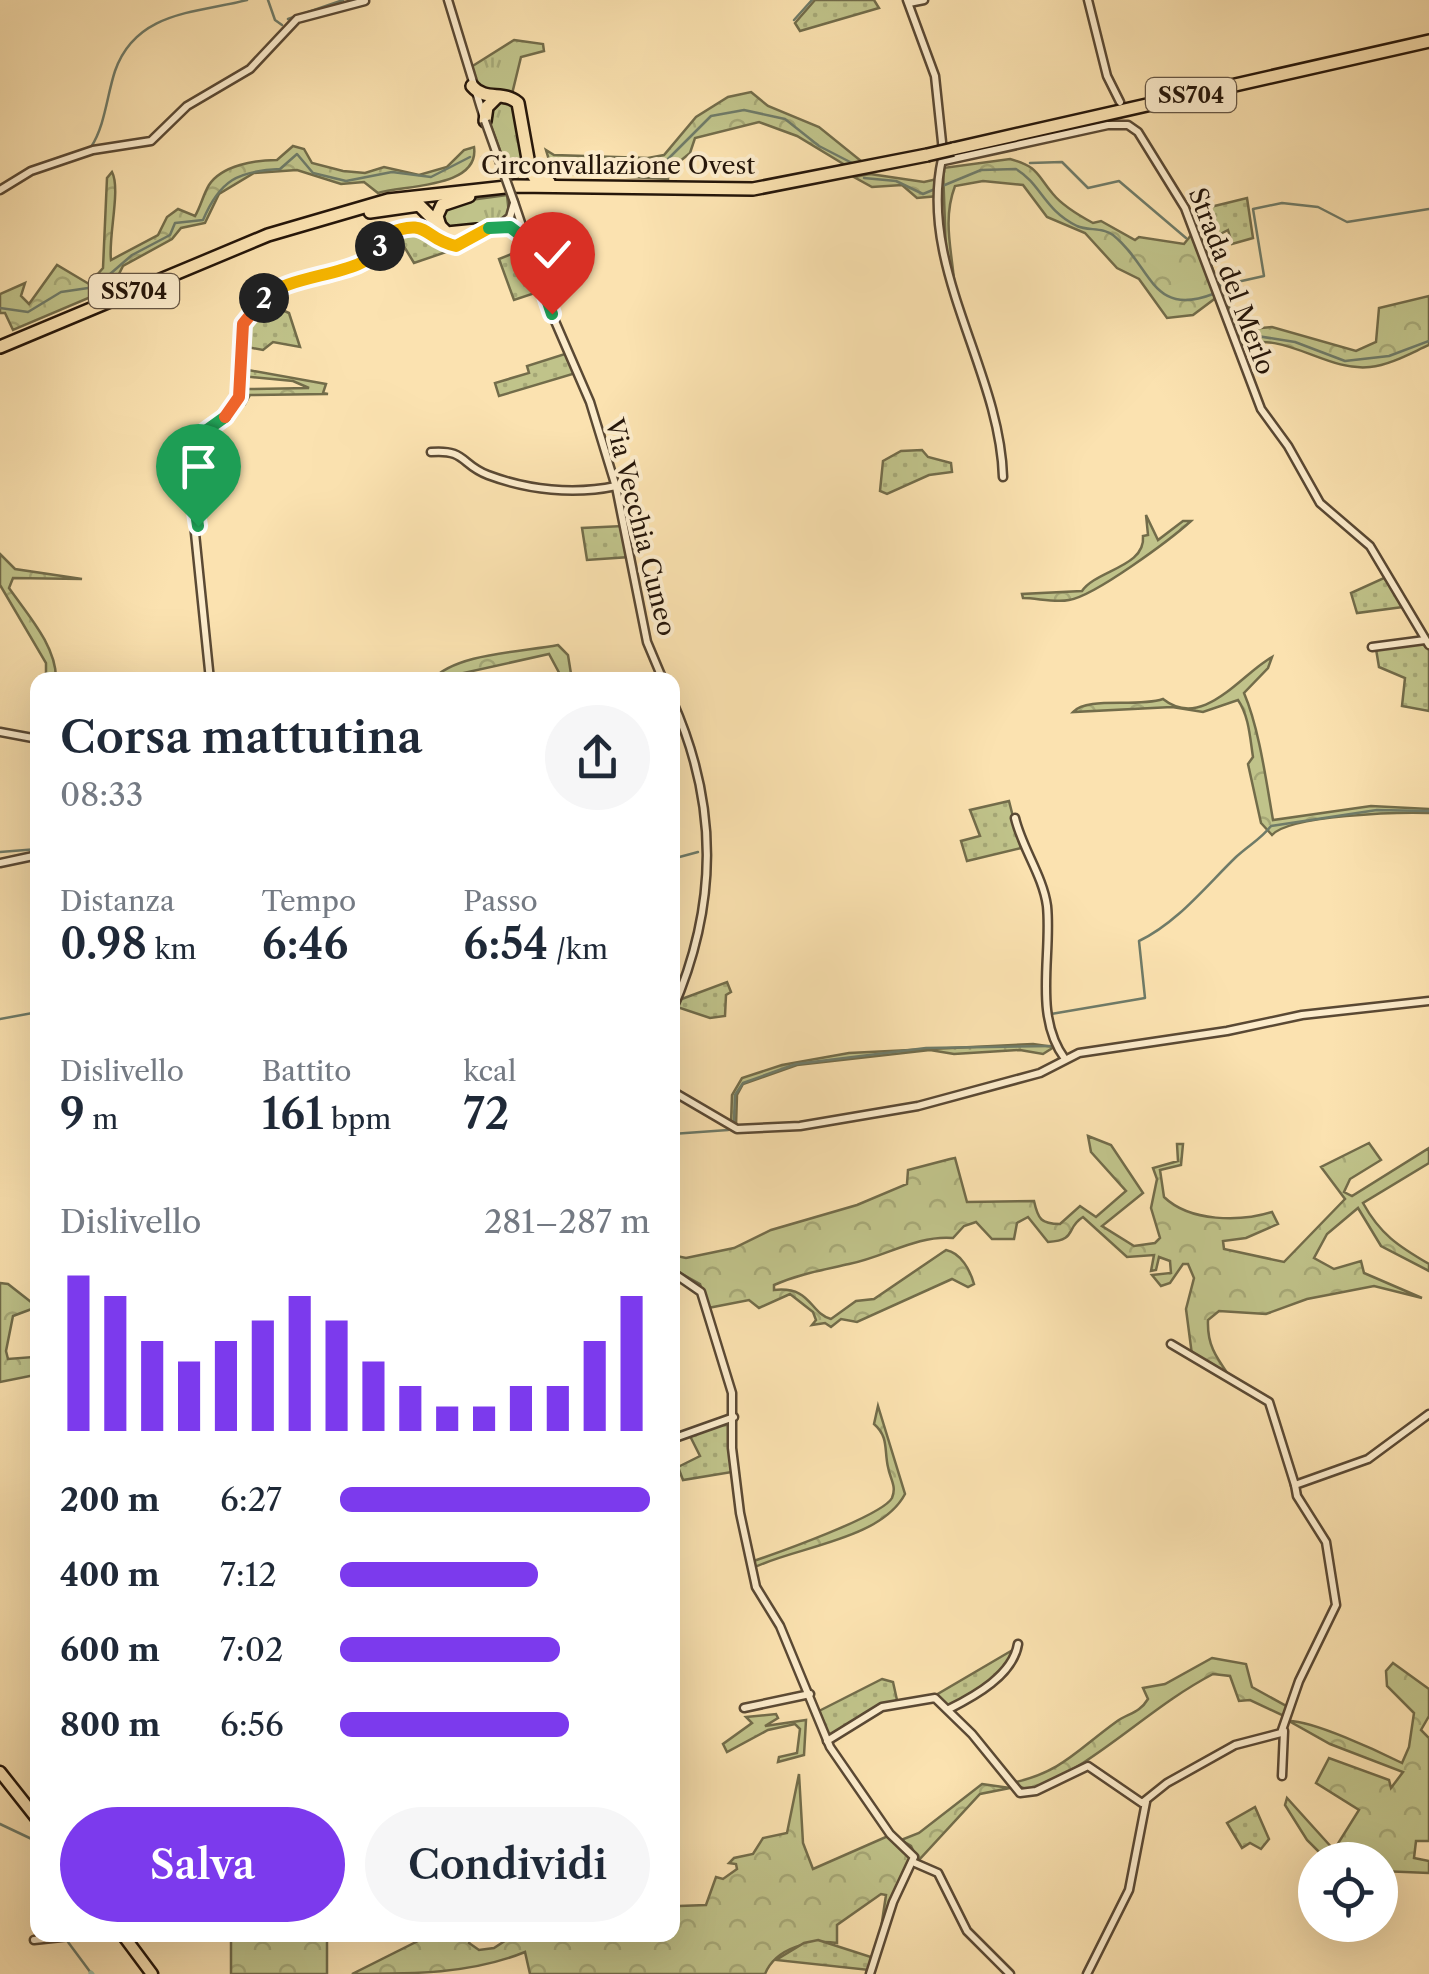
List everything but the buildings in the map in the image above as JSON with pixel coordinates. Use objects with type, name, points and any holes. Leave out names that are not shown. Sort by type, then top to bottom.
[{"type":"highway","name":"Circonvallazione Ovest","points":[[0,347],[268,235],[388,200],[474,188],[584,185],[715,191],[829,178],[1429,40]]},
{"type":"highway","points":[[472,86],[485,101],[485,122]]},
{"type":"highway","points":[[485,101],[513,98],[521,106],[528,162],[538,180],[584,185]]},
{"type":"highway","points":[[474,188],[519,181],[528,162]]},
{"type":"highway","points":[[442,229],[438,210],[452,199],[546,186]]},
{"type":"highway","points":[[268,235],[409,204],[426,209],[442,229],[454,234],[477,230]]},
{"type":"main road","points":[[0,1772],[30,1810]]},
{"type":"main road","points":[[128,1942],[152,1974]]},
{"type":"street","points":[[0,190],[31,171],[94,150],[151,141],[187,106],[247,71],[293,22],[374,0]]},
{"type":"street","points":[[448,0],[472,86]]},
{"type":"street","points":[[924,0],[908,1],[939,94],[940,188],[947,271],[986,383],[1002,477]]},
{"type":"street","points":[[1088,0],[1107,76],[1120,102]]},
{"type":"street","name":"Via Vecchia Cuneo","points":[[485,122],[536,271],[590,402],[616,486],[647,642],[660,672]]},
{"type":"street","name":"Strada del Merlo","points":[[942,159],[950,161],[1108,125],[1133,127],[1176,188],[1260,409],[1288,446],[1320,504],[1370,546],[1427,643]]},
{"type":"street","points":[[510,223],[514,202]]},
{"type":"street","points":[[209,672],[186,445],[238,402],[243,323],[275,289],[373,257],[387,234],[423,227],[456,246],[466,243],[477,230],[521,220]]},
{"type":"street","points":[[510,223],[527,240]]},
{"type":"street","points":[[432,452],[456,452],[482,473],[548,490],[616,486]]},
{"type":"street","points":[[1372,647],[1427,643]]},
{"type":"street","points":[[680,727],[707,817],[708,884],[704,919],[680,987]]},
{"type":"street","points":[[0,732],[30,738]]},
{"type":"street","points":[[1015,818],[1045,896],[1048,1016],[1052,1039],[1064,1060]]},
{"type":"street","points":[[0,864],[30,858]]},
{"type":"street","points":[[680,1097],[736,1129],[785,1128],[910,1108],[1035,1075],[1079,1053],[1302,1015],[1429,1001]]},
{"type":"street","points":[[680,1277],[702,1292],[732,1393],[733,1457],[750,1568],[810,1694],[827,1740],[890,1834],[910,1850],[915,1863],[938,1873],[970,1934],[1010,1974]]},
{"type":"street","points":[[1172,1344],[1269,1402],[1297,1496],[1326,1542],[1336,1605],[1294,1692],[1284,1730],[1282,1776]]},
{"type":"street","points":[[1295,1486],[1368,1459],[1429,1414]]},
{"type":"street","points":[[680,1436],[734,1417]]},
{"type":"street","points":[[950,1709],[991,1683],[1015,1657],[1018,1644]]},
{"type":"street","points":[[744,1708],[810,1694]]},
{"type":"street","points":[[827,1740],[892,1704],[932,1697],[950,1709],[1020,1793],[1032,1793],[1088,1766],[1132,1800],[1146,1802]]},
{"type":"street","points":[[1087,1974],[1129,1890],[1146,1802],[1167,1783],[1235,1745],[1284,1730]]},
{"type":"street","points":[[870,1974],[893,1902],[915,1863]]},
{"type":"green space","points":[[815,0],[874,0],[879,8],[800,31],[795,23]]},
{"type":"green space","points":[[514,40],[543,44],[544,51],[521,57],[512,94],[490,94],[476,85],[471,67]]},
{"type":"green space","points":[[751,92],[768,106],[819,127],[866,165],[850,168],[797,136],[759,122],[695,138],[690,153],[668,171],[668,179],[553,173],[546,150],[554,155],[664,155],[696,117],[728,97]]},
{"type":"green space","points":[[501,99],[514,103],[524,164],[516,180],[511,180],[489,121],[488,110]]},
{"type":"green space","points":[[293,146],[304,149],[312,163],[343,171],[365,173],[384,167],[419,175],[447,167],[464,150],[474,147],[473,160],[453,177],[378,193],[364,182],[341,184],[297,170],[254,173],[219,194],[205,223],[181,228],[172,239],[123,266],[112,288],[13,330],[5,313],[0,313],[0,294],[25,283],[21,296],[29,304],[57,265],[89,284],[103,268],[107,178],[112,172],[115,190],[111,260],[158,235],[167,217],[178,209],[195,216],[209,185],[222,173],[250,163],[277,160]]},
{"type":"green space","points":[[1010,159],[1032,168],[1061,202],[1093,223],[1101,221],[1135,240],[1139,237],[1184,244],[1192,234],[1217,297],[1193,315],[1167,318],[1139,279],[1117,268],[1085,233],[1047,217],[1023,185],[983,181],[955,186],[951,200],[949,227],[955,294],[946,254],[943,168]]},
{"type":"green space","points":[[870,174],[924,182],[937,179],[938,196],[917,198],[902,185],[872,187],[854,177]]},
{"type":"green space","points":[[507,195],[509,214],[501,222],[453,231],[440,220],[448,203]]},
{"type":"green space","points":[[1247,198],[1253,238],[1232,244],[1228,230],[1201,244],[1190,212]]},
{"type":"green space","points":[[414,228],[447,246],[449,251],[414,263],[405,248],[384,261],[383,238]]},
{"type":"green space","points":[[527,248],[541,291],[514,300],[499,259]]},
{"type":"green space","points":[[1219,285],[1240,330],[1272,327],[1356,351],[1376,342],[1379,308],[1429,296],[1429,345],[1370,367],[1353,367],[1272,343],[1239,346]]},
{"type":"green space","points":[[262,301],[289,313],[300,347],[273,342],[263,350],[247,347],[246,321]]},
{"type":"green space","points":[[568,353],[576,373],[499,396],[495,383],[529,373],[527,366]]},
{"type":"green space","points":[[244,357],[248,370],[326,384],[323,393],[328,394],[250,395],[245,404],[239,403],[241,391],[249,389],[309,388],[293,381],[241,376]]},
{"type":"green space","points":[[922,450],[928,457],[951,463],[952,472],[929,475],[887,494],[880,491],[883,461],[901,451]]},
{"type":"green space","points":[[1146,515],[1158,540],[1183,521],[1191,521],[1132,566],[1081,596],[1064,601],[1023,598],[1022,594],[1082,591],[1129,561],[1137,555],[1143,536],[1148,535]]},
{"type":"green space","points":[[623,526],[629,557],[587,560],[582,528]]},
{"type":"green space","points":[[0,554],[15,569],[82,579],[13,578],[9,588],[47,644],[55,672],[46,672],[46,663],[0,585]]},
{"type":"green space","points":[[1386,577],[1403,607],[1357,613],[1351,593]]},
{"type":"green space","points":[[1424,642],[1429,650],[1429,711],[1402,706],[1405,678],[1379,667],[1376,649]]},
{"type":"green space","points":[[558,645],[568,655],[571,672],[559,672],[549,654],[468,672],[442,672],[473,659]]},
{"type":"green space","points":[[1272,657],[1268,668],[1244,693],[1258,738],[1273,820],[1371,806],[1429,809],[1429,813],[1322,819],[1283,828],[1272,835],[1261,823],[1248,764],[1253,757],[1248,727],[1238,700],[1203,712],[1172,707],[1073,712],[1090,704],[1163,699],[1178,707],[1193,708],[1221,696]]},
{"type":"green space","points":[[1009,801],[1021,848],[967,861],[961,841],[980,836],[970,810]]},
{"type":"green space","points":[[727,982],[731,992],[726,995],[725,1016],[710,1018],[680,1008],[680,1000]]},
{"type":"green space","points":[[1033,1044],[1054,1047],[1043,1054],[1020,1050],[954,1054],[930,1050],[797,1065],[743,1084],[737,1095],[736,1126],[731,1124],[732,1095],[742,1078],[782,1065],[849,1053]]},
{"type":"green space","points":[[1088,1136],[1111,1145],[1143,1193],[1102,1226],[1134,1246],[1155,1243],[1160,1238],[1151,1208],[1157,1179],[1153,1168],[1178,1161],[1177,1144],[1183,1144],[1181,1165],[1160,1170],[1164,1197],[1187,1211],[1216,1218],[1272,1212],[1278,1224],[1246,1238],[1223,1241],[1224,1249],[1284,1262],[1345,1199],[1321,1167],[1369,1143],[1381,1160],[1350,1179],[1344,1192],[1352,1196],[1429,1148],[1429,1163],[1363,1203],[1383,1231],[1429,1264],[1429,1271],[1381,1246],[1358,1208],[1327,1234],[1314,1258],[1334,1269],[1361,1261],[1364,1273],[1422,1298],[1374,1286],[1307,1299],[1266,1314],[1219,1311],[1208,1320],[1209,1337],[1230,1377],[1192,1355],[1186,1309],[1194,1278],[1188,1264],[1183,1264],[1170,1283],[1161,1286],[1152,1275],[1171,1273],[1170,1261],[1159,1257],[1156,1270],[1151,1271],[1154,1255],[1127,1257],[1083,1217],[1064,1239],[1048,1242],[1028,1217],[1017,1223],[1014,1239],[992,1239],[976,1222],[964,1226],[953,1238],[913,1243],[774,1285],[774,1290],[803,1296],[831,1319],[856,1301],[874,1299],[946,1250],[964,1263],[974,1284],[968,1287],[952,1279],[857,1322],[841,1319],[831,1327],[825,1323],[812,1325],[816,1320],[813,1312],[790,1294],[759,1308],[749,1300],[708,1308],[700,1284],[680,1273],[680,1257],[734,1248],[771,1230],[857,1205],[907,1184],[908,1170],[955,1158],[967,1202],[1034,1201],[1041,1219],[1054,1224],[1060,1224],[1080,1206],[1096,1217],[1126,1191],[1091,1152]]},
{"type":"green space","points":[[0,1283],[8,1284],[30,1301],[30,1310],[13,1316],[6,1351],[8,1359],[30,1357],[30,1376],[0,1382]]},
{"type":"green space","points":[[878,1406],[905,1494],[893,1510],[857,1532],[753,1568],[751,1562],[850,1524],[892,1498],[884,1439],[874,1424]]},
{"type":"green space","points":[[730,1420],[732,1472],[683,1480],[680,1466],[700,1456],[689,1434]]},
{"type":"green space","points":[[1016,1648],[1006,1667],[968,1697],[949,1707],[936,1695]]},
{"type":"green space","points":[[1212,1658],[1246,1664],[1252,1687],[1288,1707],[1286,1717],[1250,1700],[1239,1701],[1230,1676],[1213,1674],[1079,1766],[1030,1791],[1012,1783],[1057,1766],[1137,1710],[1148,1699],[1143,1688],[1165,1684]]},
{"type":"green space","points":[[1393,1663],[1429,1689],[1429,1716],[1421,1730],[1429,1738],[1429,1841],[1416,1841],[1414,1858],[1429,1861],[1429,1873],[1398,1872],[1398,1842],[1339,1842],[1359,1810],[1316,1783],[1329,1758],[1389,1780],[1391,1788],[1403,1772],[1330,1744],[1289,1721],[1328,1731],[1402,1763],[1409,1747],[1414,1713],[1387,1686],[1386,1671]]},
{"type":"green space","points":[[882,1679],[893,1682],[897,1700],[829,1735],[819,1711]]},
{"type":"green space","points":[[776,1714],[778,1718],[765,1726],[806,1720],[804,1755],[778,1762],[779,1757],[797,1753],[800,1729],[795,1724],[768,1730],[727,1752],[723,1744],[752,1723],[746,1717]]},
{"type":"green space","points":[[799,1774],[803,1843],[813,1869],[888,1836],[911,1859],[880,1935],[886,1895],[881,1894],[837,1925],[837,1943],[817,1942],[786,1951],[765,1974],[530,1974],[525,1952],[462,1969],[352,1974],[416,1942],[469,1942],[479,1950],[503,1942],[680,1942],[680,1906],[706,1905],[716,1877],[723,1879],[737,1869],[736,1864],[729,1863],[734,1858],[753,1854],[763,1838],[787,1833]]},
{"type":"green space","points":[[982,1784],[1010,1788],[980,1794],[918,1861],[911,1846],[901,1840],[919,1833]]},
{"type":"green space","points":[[1287,1798],[1327,1842],[1307,1840],[1285,1805]]},
{"type":"green space","points":[[1255,1807],[1269,1839],[1261,1849],[1250,1843],[1242,1848],[1227,1823]]},
{"type":"green space","points":[[818,1940],[874,1958],[869,1970],[776,1960],[804,1943]]},
{"type":"green space","points":[[231,1942],[327,1942],[327,1974],[231,1974]]},
{"type":"waterway","points":[[91,147],[103,120],[115,71],[137,36],[188,12],[247,0]]},
{"type":"waterway","points":[[268,0],[275,20],[282,25]]},
{"type":"waterway","points":[[288,19],[343,0]]},
{"type":"waterway","points":[[794,20],[812,0]]},
{"type":"waterway","points":[[552,161],[663,164],[711,116],[744,110],[785,119],[819,146],[852,163]]},
{"type":"waterway","points":[[0,308],[28,312],[61,292],[95,287],[132,255],[170,235],[175,223],[203,220],[216,195],[232,180],[253,172],[280,169],[297,154],[313,173],[346,181],[392,172],[431,177],[470,157]]},
{"type":"waterway","points":[[49,162],[70,155]]},
{"type":"waterway","points":[[482,157],[490,158]]},
{"type":"waterway","points":[[507,159],[520,159]]},
{"type":"waterway","points":[[534,160],[541,160]]},
{"type":"waterway","points":[[1030,163],[1062,162],[1088,188],[1119,181],[1186,238]]},
{"type":"waterway","points":[[864,178],[896,181],[923,194],[981,170],[1016,169],[1066,220],[1113,235],[1164,294],[1193,300],[1213,294]]},
{"type":"waterway","points":[[1219,286],[1264,276],[1253,209],[1282,203],[1318,207],[1347,222],[1429,209]]},
{"type":"waterway","points":[[1200,236],[1223,296]]},
{"type":"waterway","points":[[1221,295],[1238,333],[1295,342],[1345,361],[1389,356],[1429,341]]},
{"type":"waterway","points":[[1051,1014],[1145,998],[1139,941],[1178,914],[1271,826],[1377,810],[1429,811]]},
{"type":"waterway","points":[[0,852],[30,850]]},
{"type":"waterway","points":[[680,857],[698,852]]},
{"type":"waterway","points":[[0,1019],[30,1013]]},
{"type":"waterway","points":[[734,1122],[735,1095],[743,1083],[796,1064],[926,1048],[1053,1046]]},
{"type":"waterway","points":[[680,1133],[728,1130]]},
{"type":"waterway","points":[[0,1824],[30,1838]]},
{"type":"waterway","points":[[68,1942],[91,1973]]},
{"type":"route","points":[[198,526],[186,445],[235,408],[243,324],[272,291],[365,261],[378,253],[382,236],[394,231],[425,227],[456,246],[466,243],[477,230],[500,225],[520,232],[527,240],[552,314]]}]
